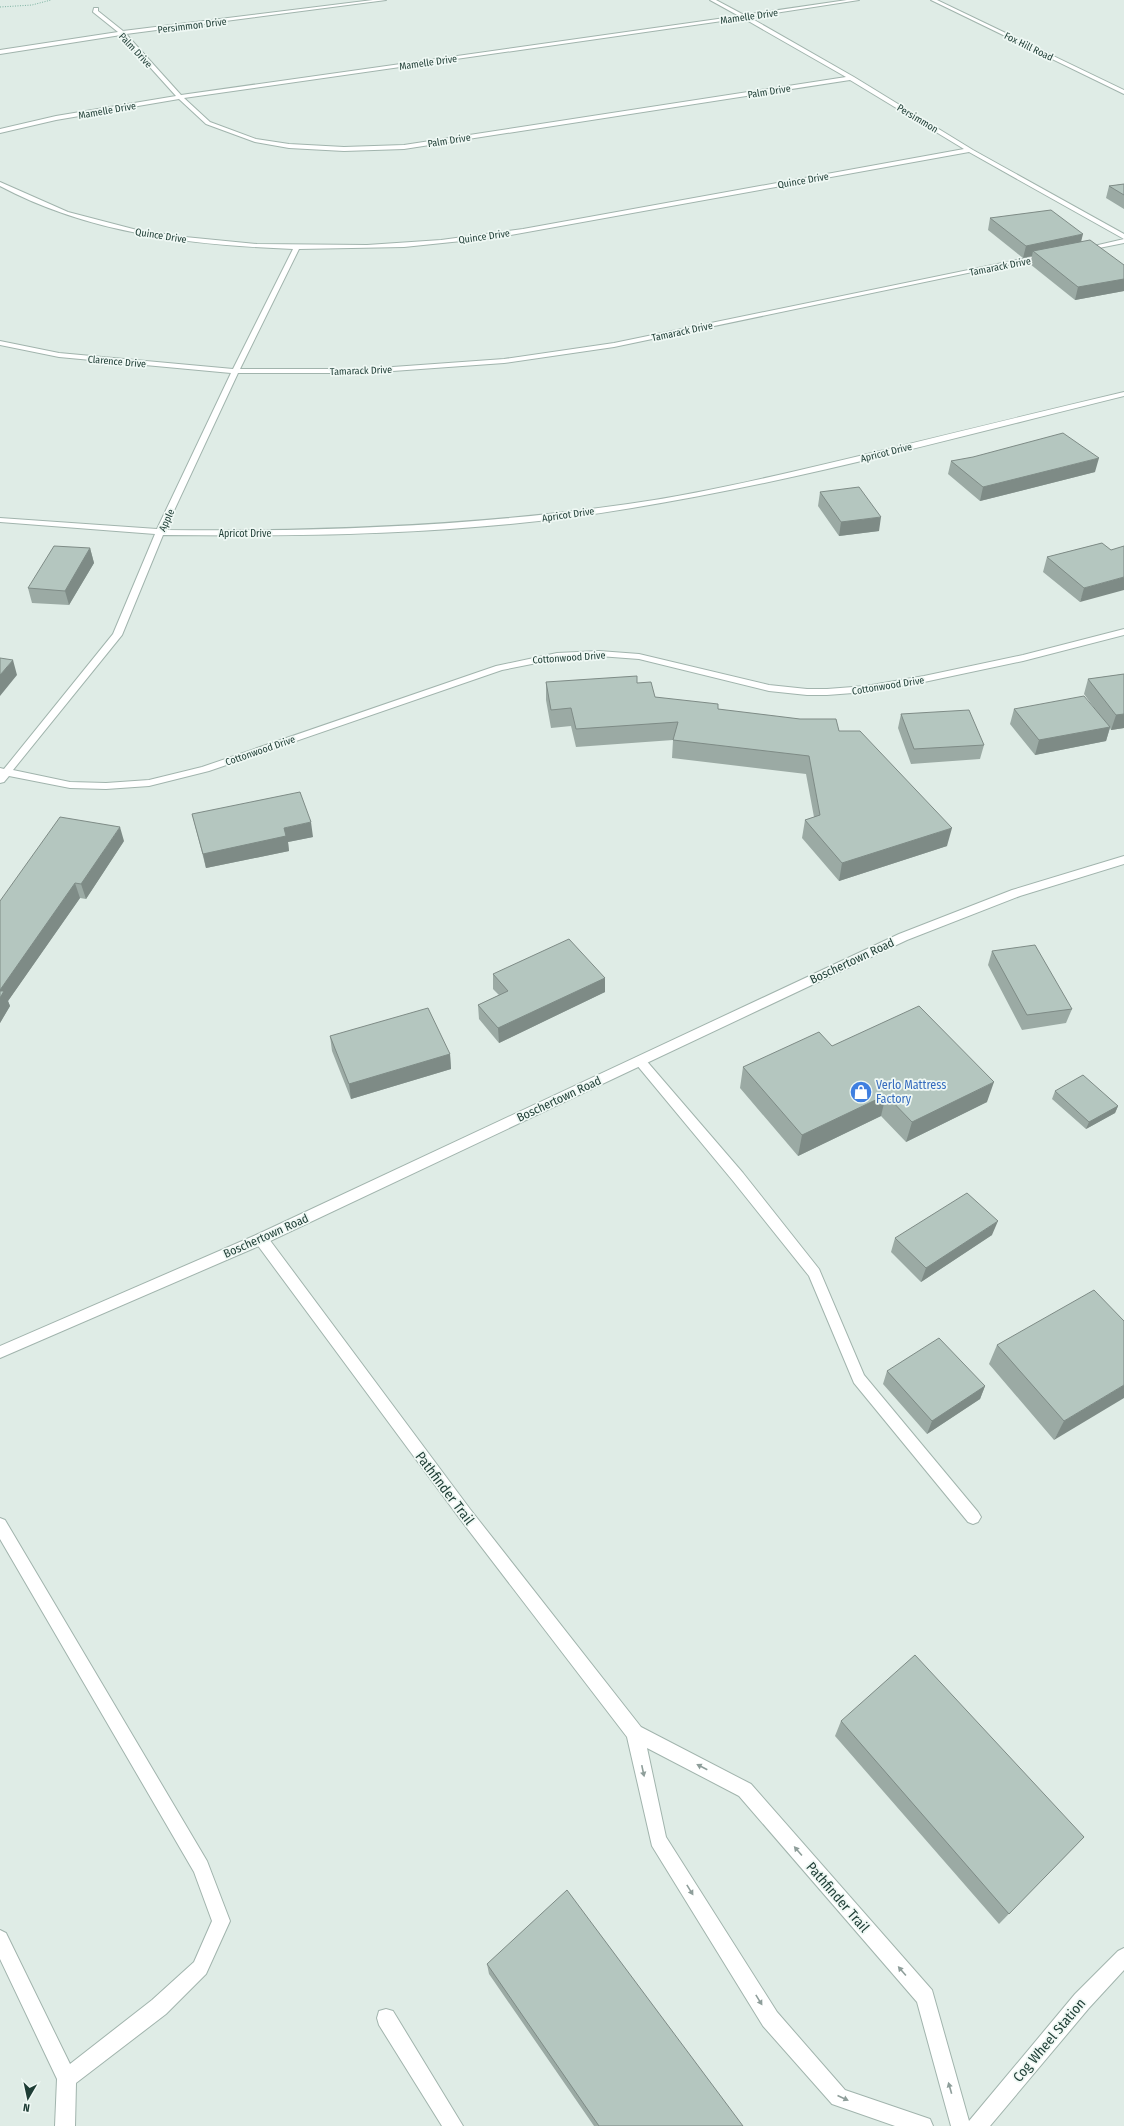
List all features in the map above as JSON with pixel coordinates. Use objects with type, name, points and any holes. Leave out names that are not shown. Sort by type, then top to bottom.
[{"type":"street","name":"Persimmon Drive","points":[[0,52],[122,33],[384,0]]},
{"type":"street","name":"Persimmon","points":[[712,0],[745,16],[852,78],[970,150],[1124,237]]},
{"type":"street","name":"Mamelle Drive","points":[[0,131],[56,118],[180,97],[857,0]]},
{"type":"street","name":"Fox Hill Road","points":[[933,0],[1124,92]]},
{"type":"street","name":"Palm Drive","points":[[96,9],[95,11],[122,33],[180,97],[208,123],[255,140],[289,146],[352,149],[404,147],[852,78]]},
{"type":"street","name":"Quince Drive","points":[[0,184],[15,193],[64,213],[131,230],[222,244],[296,249],[388,246],[476,238],[970,150]]},
{"type":"street","points":[[1077,250],[1124,241]]},
{"type":"street","name":"Apple","points":[[2,774],[117,635],[160,532],[235,371],[296,249]]},
{"type":"street","name":"Tamarack Drive","points":[[235,371],[365,371],[512,360],[614,345],[1054,255]]},
{"type":"street","name":"Clarence Drive","points":[[0,343],[59,355],[235,371]]},
{"type":"street","name":"Apricot Drive","points":[[0,520],[160,532],[269,534],[384,530],[506,522],[630,506],[752,484],[1124,394]]},
{"type":"street","name":"Cottonwood Drive","points":[[2,774],[70,785],[106,786],[149,783],[205,769],[499,668],[524,661],[554,656],[613,654],[656,659],[771,690],[848,691],[892,685],[1028,657],[1124,632]]},
{"type":"street","name":"Boschertown Road","points":[[0,1352],[261,1240],[903,937],[1016,893],[1124,860]]},
{"type":"street","points":[[640,1061],[738,1177],[814,1273],[859,1378],[973,1517]]},
{"type":"street","name":"Pathfinder Trail","points":[[261,1240],[464,1514],[635,1733],[745,1790],[925,1998],[961,2126]]},
{"type":"street","points":[[0,1526],[201,1867],[221,1921],[200,1968],[158,2007],[67,2078]]},
{"type":"street","name":"Pathfinder Trail","points":[[635,1733],[658,1840],[770,2019],[839,2097],[923,2126]]},
{"type":"street","points":[[0,1939],[67,2078],[64,2126]]},
{"type":"street","name":"Cog Wheel Station","points":[[977,2126],[1082,2002],[1124,1957]]},
{"type":"street","points":[[386,2018],[453,2126]]},
{"type":"path","points":[[0,7],[32,5],[51,0]]},
{"type":"building","points":[[1124,184],[1124,195],[1109,186]]},
{"type":"building","points":[[1051,210],[1083,234],[1026,246],[990,218]]},
{"type":"building","points":[[1090,240],[1124,265],[1124,279],[1078,287],[1033,251]]},
{"type":"building","points":[[1063,433],[1099,458],[983,487],[951,461],[973,457]]},
{"type":"building","points":[[859,487],[881,517],[841,522],[820,492]]},
{"type":"building","points":[[1102,543],[1111,550],[1124,546],[1124,577],[1084,588],[1047,557]]},
{"type":"building","points":[[54,546],[90,548],[65,591],[28,588]]},
{"type":"building","points":[[0,658],[13,660],[0,675]]},
{"type":"building","points":[[1124,674],[1124,714],[1116,715],[1088,679]]},
{"type":"building","points":[[637,676],[637,683],[651,682],[655,697],[718,704],[718,709],[800,719],[836,719],[839,731],[860,731],[952,828],[842,863],[805,820],[820,815],[809,756],[673,740],[678,722],[576,729],[571,708],[551,710],[546,682]]},
{"type":"building","points":[[1084,696],[1110,727],[1039,740],[1014,709]]},
{"type":"building","points":[[969,710],[984,745],[914,749],[901,714]]},
{"type":"building","points":[[300,792],[311,822],[284,828],[286,836],[203,854],[192,814]]},
{"type":"building","points":[[60,817],[120,827],[81,884],[75,883],[0,990],[0,901]]},
{"type":"building","points":[[569,939],[605,978],[498,1028],[478,1005],[508,991],[493,974]]},
{"type":"building","points":[[1035,945],[1072,1009],[1027,1015],[992,951]]},
{"type":"building","points":[[0,991],[4,991],[0,998]]},
{"type":"building","name":"Verlo Mattress Factory","points":[[919,1006],[994,1082],[912,1122],[886,1095],[802,1135],[743,1067],[819,1032],[832,1046]]},
{"type":"building","points":[[428,1008],[450,1054],[349,1084],[330,1036]]},
{"type":"building","points":[[1083,1075],[1118,1106],[1089,1122],[1055,1091]]},
{"type":"building","points":[[967,1193],[998,1221],[926,1268],[895,1238]]},
{"type":"building","points":[[1094,1290],[1124,1321],[1124,1385],[1064,1421],[997,1345]]},
{"type":"building","points":[[939,1338],[985,1386],[932,1421],[887,1371]]},
{"type":"building","points":[[915,1655],[1084,1837],[1009,1914],[841,1721]]},
{"type":"building","points":[[567,1890],[743,2126],[599,2126],[487,1964]]},
{"type":"place","name":"Verlo Mattress Factory","points":[[861,1092]]}]
